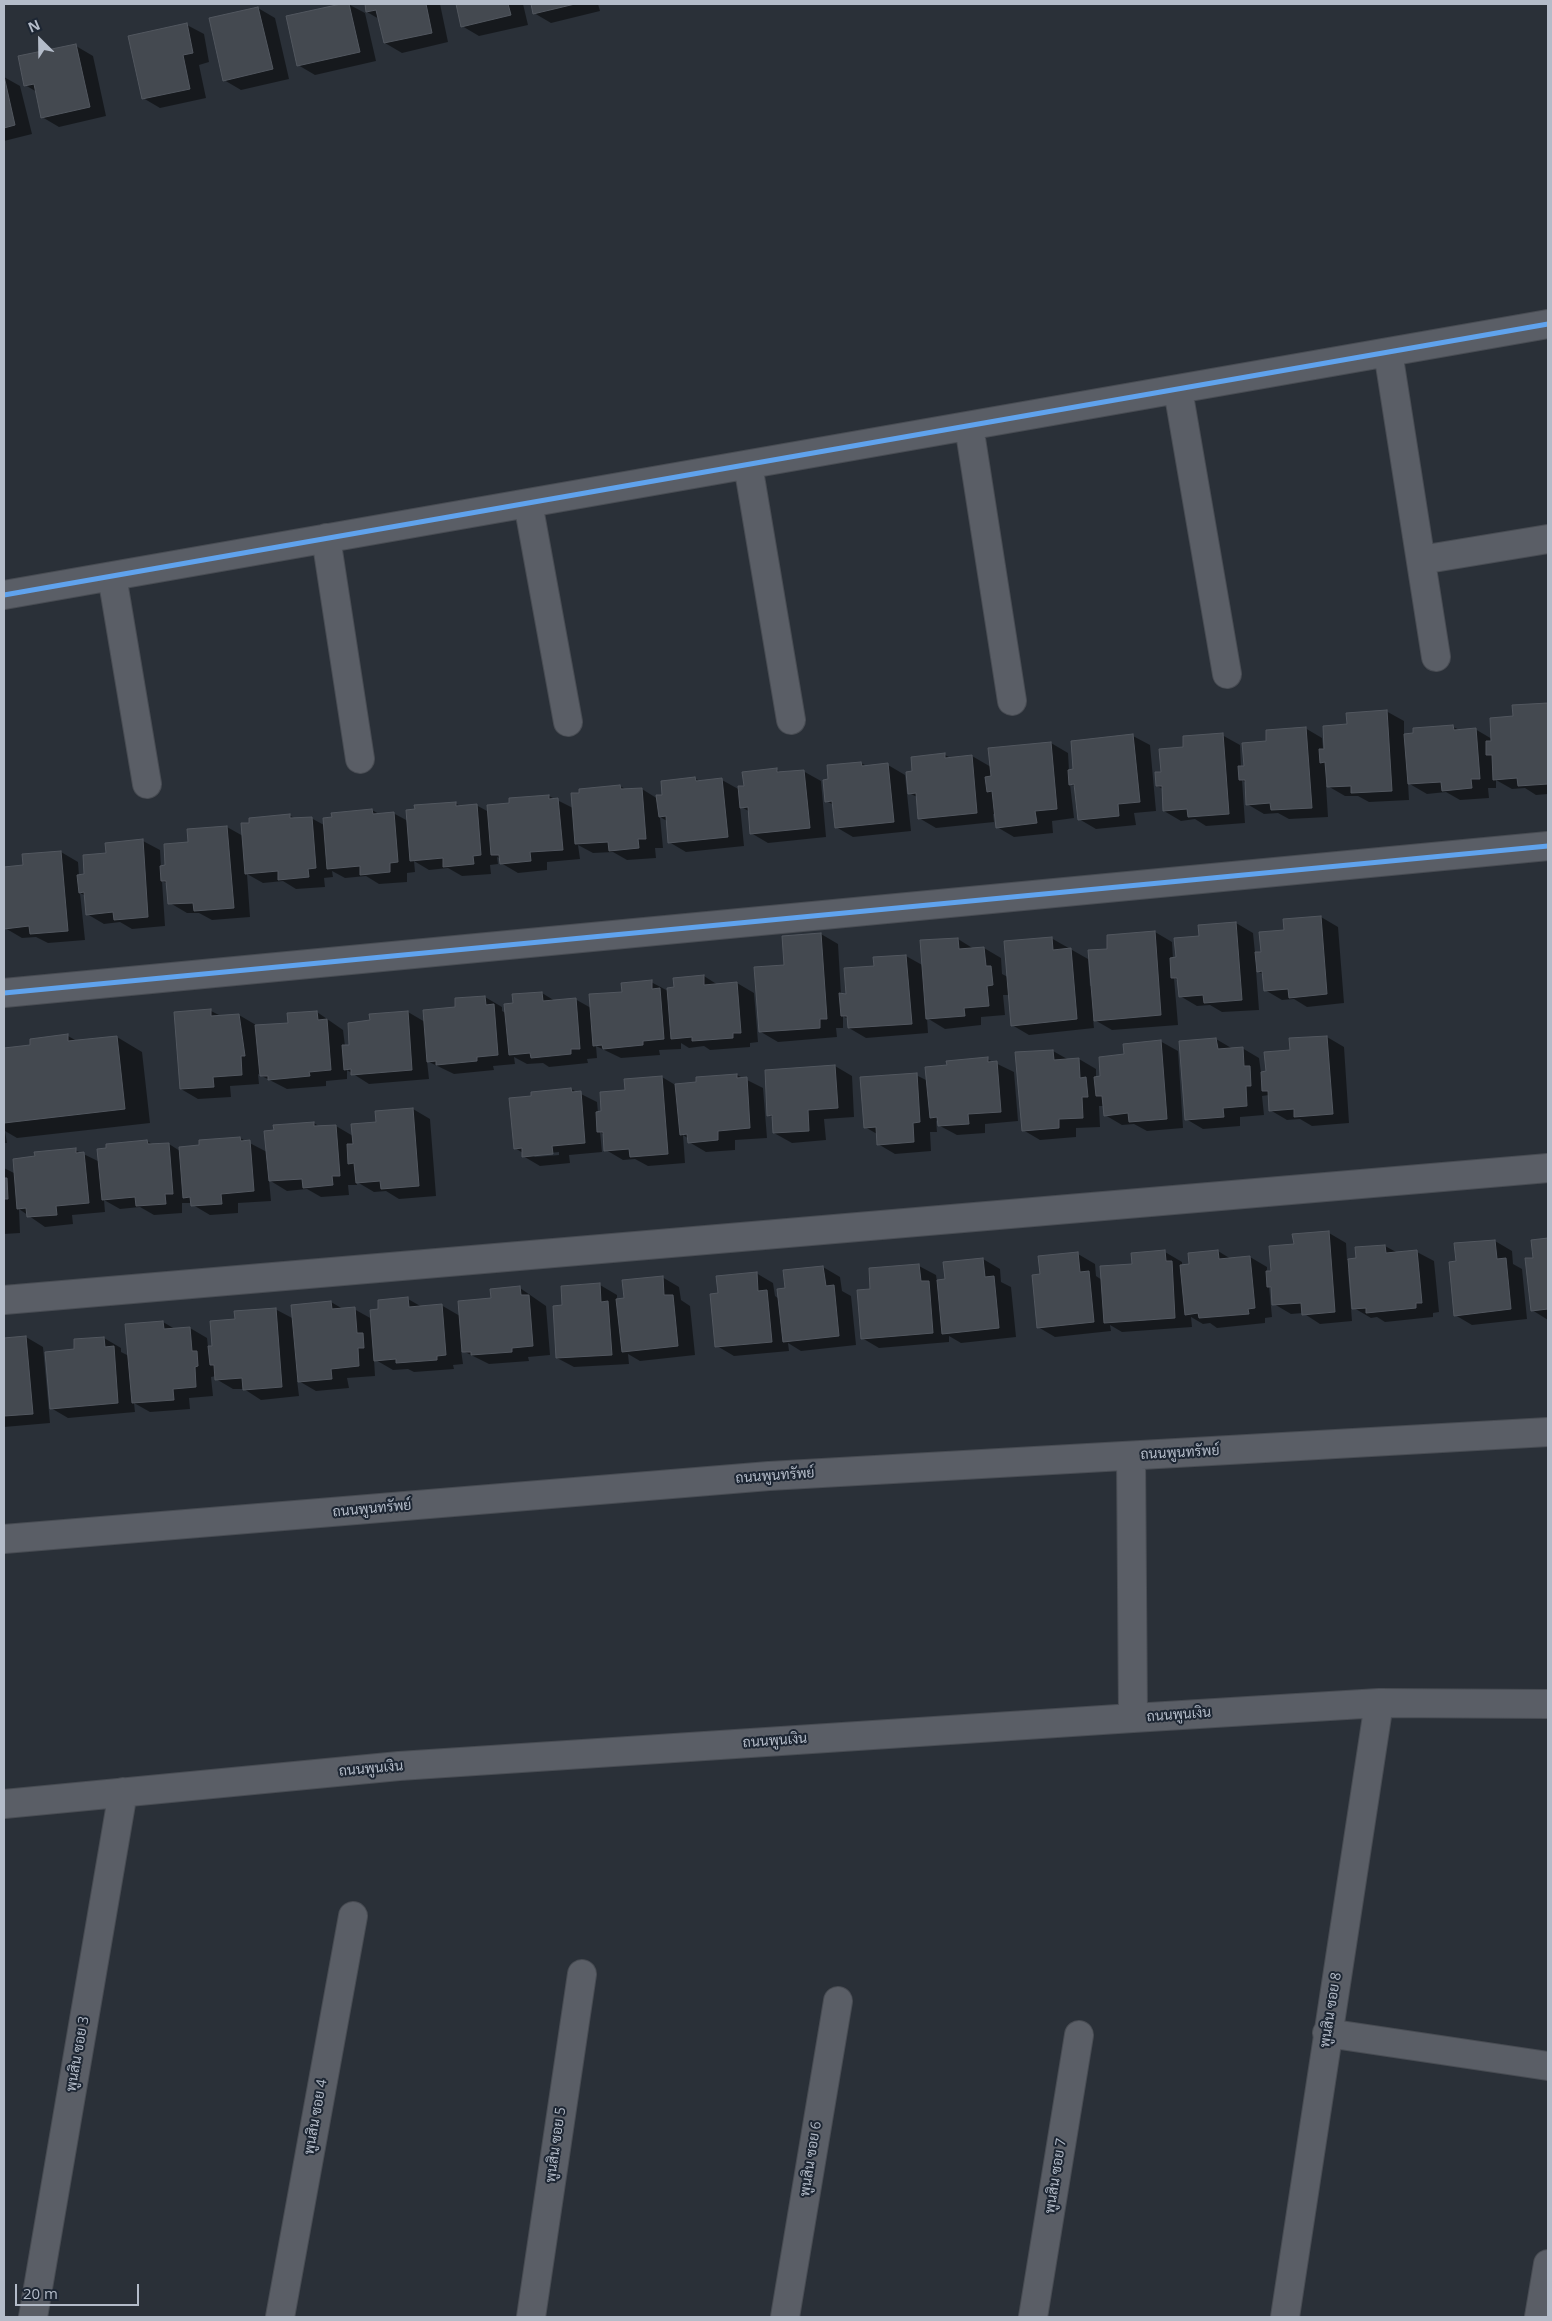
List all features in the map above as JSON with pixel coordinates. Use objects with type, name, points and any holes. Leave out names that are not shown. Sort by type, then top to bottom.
[{"type":"street","points":[[4,594],[1548,324]]},
{"type":"street","points":[[1388,352],[1436,657]]},
{"type":"street","points":[[1178,390],[1227,674]]},
{"type":"street","points":[[969,426],[1012,701]]},
{"type":"street","points":[[748,464],[791,720]]},
{"type":"street","points":[[528,503],[568,722]]},
{"type":"street","points":[[326,538],[360,758]]},
{"type":"street","points":[[1421,560],[1548,538]]},
{"type":"street","points":[[112,576],[147,784]]},
{"type":"street","points":[[4,993],[1548,846]]},
{"type":"street","points":[[4,1300],[1548,1168]]},
{"type":"street","name":"ถนนพูนทรัพย์","points":[[4,1539],[769,1476],[1548,1432]]},
{"type":"street","points":[[1131,1456],[1133,1718]]},
{"type":"street","name":"ถนนพูนเงิน","points":[[4,1804],[398,1766],[1133,1718],[1379,1703],[1548,1704]]},
{"type":"street","name":"พูนสิน ซอย 8","points":[[1285,2317],[1379,1703]]},
{"type":"street","name":"พูนสิน ซอย 3","points":[[33,2317],[123,1792]]},
{"type":"street","name":"พูนสิน ซอย 4","points":[[280,2317],[353,1916]]},
{"type":"street","name":"พูนสิน ซอย 5","points":[[531,2317],[582,1974]]},
{"type":"street","name":"พูนสิน ซอย 6","points":[[785,2317],[838,2001]]},
{"type":"street","points":[[1327,2033],[1548,2066]]},
{"type":"street","name":"พูนสิน ซอย 7","points":[[1033,2317],[1079,2036]]},
{"type":"street","points":[[1539,2317],[1548,2264]]},
{"type":"building","points":[[349,4],[360,52],[297,66],[286,16]]},
{"type":"building","points":[[365,4],[426,4],[432,33],[384,43],[376,10],[366,12]]},
{"type":"building","points":[[456,4],[508,4],[511,15],[461,27]]},
{"type":"building","points":[[531,4],[575,4],[533,14]]},
{"type":"building","points":[[258,7],[273,69],[223,81],[209,18]]},
{"type":"building","points":[[187,23],[193,53],[183,55],[190,89],[142,99],[128,36]]},
{"type":"building","points":[[76,44],[90,107],[41,118],[34,84],[24,86],[18,56]]},
{"type":"building","points":[[4,76],[15,125],[4,128]]},
{"type":"building","points":[[1548,703],[1548,784],[1518,786],[1517,778],[1493,780],[1492,755],[1486,755],[1486,741],[1491,741],[1490,718],[1513,716],[1512,705]]},
{"type":"building","points":[[1387,710],[1392,791],[1351,793],[1351,786],[1327,787],[1325,762],[1320,763],[1319,749],[1324,749],[1323,726],[1347,724],[1346,713]]},
{"type":"building","points":[[1453,725],[1454,730],[1476,728],[1480,779],[1471,779],[1472,788],[1442,791],[1441,782],[1408,784],[1404,734],[1413,733],[1413,728]]},
{"type":"building","points":[[1306,727],[1312,808],[1271,810],[1270,803],[1246,805],[1245,780],[1239,780],[1238,766],[1244,766],[1242,743],[1266,741],[1266,730]]},
{"type":"building","points":[[1223,733],[1229,814],[1188,817],[1187,809],[1163,811],[1162,786],[1156,786],[1155,772],[1161,772],[1159,749],[1183,747],[1183,736]]},
{"type":"building","points":[[1133,734],[1140,802],[1118,804],[1119,816],[1078,820],[1074,784],[1069,785],[1068,770],[1073,769],[1071,741]]},
{"type":"building","points":[[1051,742],[1057,809],[1035,811],[1037,823],[996,828],[992,791],[987,792],[985,777],[991,776],[988,748]]},
{"type":"building","points":[[945,753],[945,758],[972,755],[977,813],[918,819],[916,793],[908,794],[906,772],[912,771],[911,757]]},
{"type":"building","points":[[861,762],[862,766],[888,763],[894,822],[835,828],[832,801],[825,802],[823,780],[828,779],[827,765]]},
{"type":"building","points":[[777,768],[777,772],[804,770],[810,828],[750,834],[748,807],[740,808],[738,786],[744,786],[742,772]]},
{"type":"building","points":[[695,777],[696,781],[722,778],[728,837],[668,843],[666,816],[659,817],[656,795],[662,795],[661,781]]},
{"type":"building","points":[[620,785],[621,789],[642,788],[646,839],[638,839],[639,848],[609,851],[608,842],[575,844],[571,793],[579,793],[579,789]]},
{"type":"building","points":[[549,795],[549,799],[558,798],[563,850],[530,852],[531,861],[500,864],[499,855],[491,855],[487,805],[509,803],[509,798]]},
{"type":"building","points":[[456,802],[456,806],[477,804],[481,855],[473,856],[474,864],[443,867],[443,858],[410,861],[406,810],[415,809],[414,805]]},
{"type":"building","points":[[372,809],[373,814],[394,812],[398,862],[390,863],[390,872],[360,875],[360,866],[327,869],[323,818],[332,817],[331,813]]},
{"type":"building","points":[[290,814],[290,818],[312,817],[316,868],[308,869],[309,877],[278,880],[278,871],[245,874],[241,823],[249,823],[249,818]]},
{"type":"building","points":[[227,826],[234,908],[194,911],[193,903],[168,904],[166,881],[161,881],[160,866],[165,865],[164,844],[188,842],[187,829]]},
{"type":"building","points":[[143,839],[148,917],[114,920],[113,912],[86,915],[84,892],[79,893],[77,875],[84,874],[83,855],[106,853],[105,843]]},
{"type":"building","points":[[61,851],[68,931],[30,934],[29,926],[4,929],[4,867],[23,865],[22,854]]},
{"type":"building","points":[[1321,916],[1327,994],[1289,998],[1288,989],[1264,991],[1262,971],[1257,972],[1255,952],[1261,952],[1259,932],[1284,930],[1283,919]]},
{"type":"building","points":[[1236,922],[1242,1000],[1204,1003],[1203,995],[1179,997],[1177,978],[1171,978],[1170,958],[1176,957],[1174,938],[1199,936],[1198,925]]},
{"type":"building","points":[[1155,931],[1161,1015],[1094,1021],[1088,950],[1107,949],[1107,935]]},
{"type":"building","points":[[821,933],[827,1019],[820,1019],[820,1028],[759,1032],[754,967],[784,965],[782,936]]},
{"type":"building","points":[[1052,937],[1053,950],[1071,948],[1077,1019],[1011,1026],[1004,941]]},
{"type":"building","points":[[958,938],[959,949],[984,947],[986,966],[991,966],[993,985],[987,986],[989,1006],[964,1008],[965,1016],[926,1019],[920,940]]},
{"type":"building","points":[[906,955],[912,1024],[848,1028],[847,1016],[841,1016],[839,993],[846,994],[844,968],[874,966],[873,957]]},
{"type":"building","points":[[704,975],[704,985],[737,982],[741,1033],[733,1033],[733,1038],[692,1041],[692,1037],[671,1039],[667,988],[674,987],[673,978]]},
{"type":"building","points":[[652,980],[652,989],[660,988],[664,1039],[643,1041],[643,1045],[603,1049],[602,1045],[593,1046],[589,994],[622,992],[621,983]]},
{"type":"building","points":[[542,992],[543,1001],[576,998],[580,1049],[571,1049],[571,1054],[531,1058],[530,1053],[509,1055],[504,1004],[513,1003],[512,994]]},
{"type":"building","points":[[485,996],[486,1005],[494,1004],[498,1055],[477,1057],[477,1061],[436,1065],[436,1061],[427,1062],[423,1010],[455,1007],[455,998]]},
{"type":"building","points":[[211,1009],[211,1016],[239,1014],[245,1056],[241,1056],[242,1075],[213,1077],[214,1087],[180,1089],[174,1012]]},
{"type":"building","points":[[317,1011],[318,1020],[327,1019],[331,1070],[309,1072],[310,1076],[268,1080],[268,1076],[260,1076],[255,1025],[288,1023],[287,1013]]},
{"type":"building","points":[[408,1011],[412,1070],[351,1075],[351,1069],[344,1070],[342,1045],[349,1045],[348,1023],[370,1020],[369,1014]]},
{"type":"building","points":[[68,1034],[68,1041],[117,1036],[125,1109],[4,1123],[4,1048],[30,1045],[30,1039]]},
{"type":"building","points":[[1327,1036],[1333,1114],[1294,1117],[1294,1109],[1269,1111],[1268,1091],[1262,1091],[1261,1072],[1266,1071],[1264,1052],[1290,1050],[1289,1038]]},
{"type":"building","points":[[1216,1038],[1218,1049],[1243,1047],[1244,1066],[1250,1066],[1251,1086],[1246,1086],[1247,1106],[1223,1108],[1224,1117],[1185,1120],[1179,1041]]},
{"type":"building","points":[[1161,1040],[1167,1119],[1129,1122],[1128,1113],[1104,1116],[1102,1096],[1096,1096],[1094,1077],[1100,1076],[1099,1057],[1124,1054],[1123,1044]]},
{"type":"building","points":[[1053,1050],[1054,1060],[1079,1058],[1080,1078],[1086,1077],[1088,1097],[1082,1097],[1083,1118],[1059,1119],[1059,1128],[1022,1131],[1015,1052]]},
{"type":"building","points":[[988,1057],[988,1062],[997,1061],[1001,1112],[968,1114],[969,1124],[938,1126],[937,1117],[930,1118],[925,1067],[947,1065],[946,1061]]},
{"type":"building","points":[[835,1065],[838,1108],[808,1110],[809,1131],[773,1133],[772,1115],[767,1116],[765,1070]]},
{"type":"building","points":[[917,1073],[920,1122],[913,1123],[914,1142],[877,1145],[876,1127],[864,1128],[860,1077]]},
{"type":"building","points":[[737,1074],[737,1078],[747,1077],[750,1128],[718,1131],[718,1140],[688,1143],[687,1134],[680,1135],[675,1084],[696,1082],[696,1077]]},
{"type":"building","points":[[662,1076],[668,1154],[630,1157],[629,1149],[604,1151],[603,1132],[597,1132],[596,1112],[601,1111],[600,1092],[625,1090],[624,1079]]},
{"type":"building","points":[[571,1088],[572,1092],[581,1091],[585,1143],[552,1146],[553,1154],[522,1157],[522,1148],[514,1149],[509,1098],[531,1096],[531,1092]]},
{"type":"building","points":[[413,1108],[419,1186],[381,1189],[380,1181],[356,1183],[354,1163],[348,1164],[347,1144],[353,1144],[351,1124],[376,1122],[375,1111]]},
{"type":"building","points":[[314,1122],[314,1126],[336,1125],[340,1176],[332,1176],[333,1185],[303,1188],[302,1179],[269,1181],[264,1131],[274,1130],[273,1125]]},
{"type":"building","points":[[240,1137],[241,1141],[250,1140],[254,1191],[221,1194],[222,1204],[191,1206],[190,1197],[183,1198],[179,1147],[199,1145],[199,1140]]},
{"type":"building","points":[[147,1140],[148,1144],[169,1143],[173,1194],[165,1194],[166,1204],[136,1206],[135,1197],[102,1200],[97,1149],[106,1148],[106,1144]]},
{"type":"building","points":[[76,1148],[76,1153],[84,1152],[89,1203],[56,1206],[57,1215],[27,1217],[26,1208],[17,1209],[13,1159],[35,1156],[34,1152]]},
{"type":"building","points":[[4,1178],[7,1178],[8,1199],[4,1199]]},
{"type":"building","points":[[1329,1231],[1335,1312],[1302,1315],[1301,1303],[1272,1305],[1271,1287],[1267,1287],[1266,1271],[1271,1271],[1269,1246],[1294,1244],[1292,1234]]},
{"type":"building","points":[[1548,1238],[1548,1309],[1531,1311],[1525,1258],[1533,1258],[1531,1240]]},
{"type":"building","points":[[1495,1240],[1497,1259],[1506,1258],[1511,1309],[1454,1316],[1449,1262],[1456,1261],[1454,1243]]},
{"type":"building","points":[[1385,1245],[1386,1253],[1417,1250],[1422,1303],[1416,1303],[1416,1308],[1366,1313],[1366,1308],[1352,1309],[1348,1259],[1356,1258],[1355,1247]]},
{"type":"building","points":[[1165,1250],[1166,1261],[1172,1261],[1175,1318],[1104,1323],[1100,1266],[1132,1264],[1131,1253]]},
{"type":"building","points":[[1218,1250],[1219,1259],[1250,1256],[1255,1308],[1248,1309],[1249,1314],[1199,1318],[1198,1313],[1185,1315],[1180,1265],[1189,1264],[1188,1253]]},
{"type":"building","points":[[1078,1252],[1080,1272],[1089,1271],[1094,1322],[1037,1328],[1032,1275],[1040,1274],[1038,1256]]},
{"type":"building","points":[[983,1258],[985,1277],[994,1276],[999,1328],[942,1334],[937,1280],[945,1279],[943,1262]]},
{"type":"building","points":[[919,1264],[921,1281],[929,1281],[933,1333],[861,1339],[857,1290],[870,1289],[869,1268]]},
{"type":"building","points":[[823,1266],[826,1286],[834,1285],[839,1336],[783,1342],[777,1289],[785,1288],[783,1270]]},
{"type":"building","points":[[757,1272],[758,1291],[767,1290],[772,1342],[715,1347],[710,1294],[718,1293],[716,1276]]},
{"type":"building","points":[[663,1276],[664,1295],[673,1295],[678,1346],[622,1352],[616,1299],[624,1298],[622,1280]]},
{"type":"building","points":[[600,1283],[601,1302],[608,1301],[612,1355],[556,1358],[553,1306],[562,1305],[561,1286]]},
{"type":"building","points":[[520,1286],[521,1295],[529,1295],[533,1346],[512,1348],[512,1352],[471,1355],[471,1352],[462,1352],[458,1301],[491,1298],[490,1289]]},
{"type":"building","points":[[408,1297],[409,1307],[442,1304],[446,1355],[437,1356],[437,1360],[396,1363],[396,1359],[374,1361],[370,1310],[378,1309],[378,1300]]},
{"type":"building","points":[[331,1301],[332,1309],[355,1307],[357,1333],[363,1333],[364,1348],[358,1348],[359,1366],[331,1369],[332,1379],[298,1382],[291,1305]]},
{"type":"building","points":[[276,1308],[282,1387],[243,1390],[242,1378],[215,1380],[214,1365],[210,1365],[208,1346],[212,1346],[210,1321],[235,1319],[234,1311]]},
{"type":"building","points":[[163,1321],[164,1329],[190,1327],[192,1351],[197,1351],[198,1366],[195,1367],[196,1387],[173,1389],[174,1400],[132,1403],[125,1324]]},
{"type":"building","points":[[26,1336],[33,1414],[4,1416],[4,1338]]},
{"type":"building","points":[[104,1337],[105,1347],[114,1346],[118,1403],[50,1409],[45,1352],[74,1349],[74,1339]]},
{"type":"cycle path","points":[[4,595],[1548,324]]},
{"type":"cycle path","points":[[4,993],[1548,846]]}]
